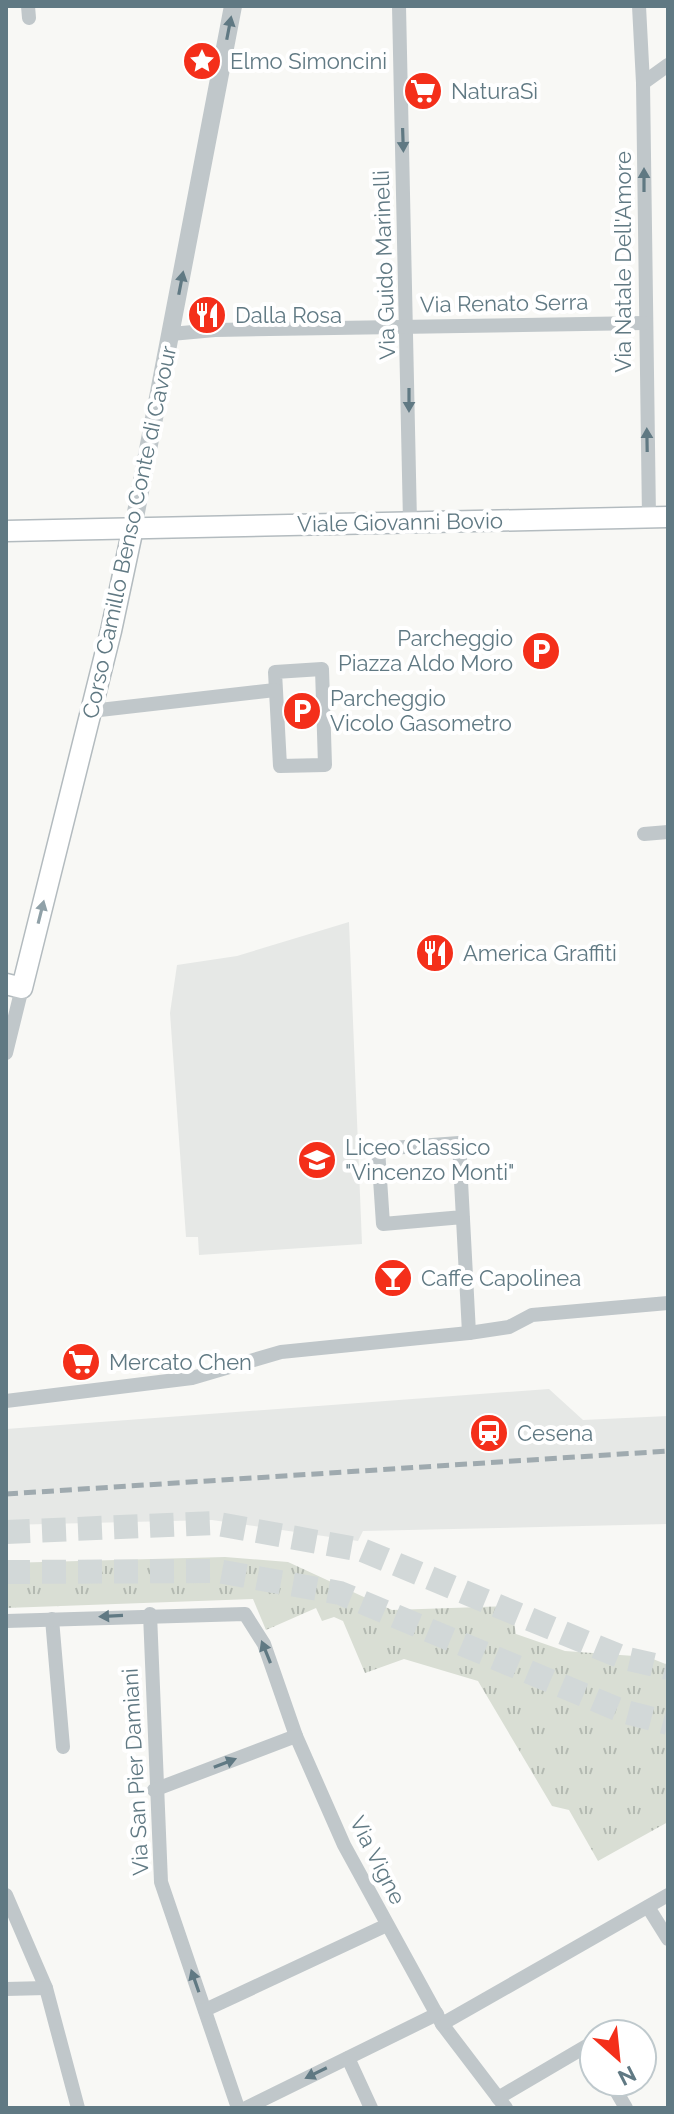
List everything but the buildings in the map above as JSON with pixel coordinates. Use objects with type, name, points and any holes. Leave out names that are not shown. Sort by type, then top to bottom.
[{"type":"main road","name":"Viale Giovanni Bovio","points":[[6,531],[658,518]]},
{"type":"main road","name":"Corso Camillo Benso Conte di Cavour","points":[[14,986],[91,711],[133,528]]},
{"type":"street","name":"Corso Camillo Benso Conte di Cavour","points":[[133,528],[233,6]]},
{"type":"street","name":"Via Guido Marinelli","points":[[399,6],[409,326],[410,522]]},
{"type":"street","name":"Via Natale Dell'Amore","points":[[639,6],[643,83],[645,323],[658,518]]},
{"type":"street","points":[[643,83],[668,65]]},
{"type":"street","name":"Via Renato Serra","points":[[171,334],[409,326],[645,323]]},
{"type":"street","points":[[322,669],[325,765],[280,766],[275,690],[275,672],[322,669]]},
{"type":"street","points":[[91,711],[275,690]]},
{"type":"street","points":[[644,834],[668,832]]},
{"type":"street","name":"Corso Camillo Benso Conte di Cavour","points":[[6,1053],[14,986]]},
{"type":"street","points":[[463,1217],[383,1224],[378,1149],[459,1143],[463,1217],[469,1333]]},
{"type":"street","points":[[7,1401],[192,1378],[281,1352],[469,1333],[509,1327],[532,1315],[668,1303]]},
{"type":"street","points":[[6,1621],[150,1614]]},
{"type":"street","name":"Via Vigne","points":[[150,1614],[245,1614],[264,1644],[296,1736],[344,1845],[440,2019],[502,2103]]},
{"type":"street","name":"Via San Pier Damiani","points":[[150,1614],[154,1790],[161,1882],[238,2108]]},
{"type":"street","points":[[52,1619],[63,1747]]},
{"type":"street","points":[[154,1790],[296,1736]]},
{"type":"street","points":[[6,1895],[46,1988],[78,2108]]},
{"type":"street","points":[[246,2108],[348,2058],[440,2019],[668,1895]]},
{"type":"street","points":[[648,1907],[668,1939]]},
{"type":"street","points":[[205,2010],[387,1925]]},
{"type":"street","points":[[6,1989],[46,1988]]},
{"type":"street","points":[[502,2103],[578,2052]]},
{"type":"street","points":[[348,2058],[371,2108]]},
{"type":"shaded area","points":[[349,922],[362,1244],[199,1255],[198,1237],[186,1237],[170,1013],[177,965],[237,956]]},
{"type":"shaded area","points":[[549,1389],[583,1420],[668,1416],[668,1524],[363,1531],[358,1541],[212,1520],[6,1525],[6,1429]]},
{"type":"green space","points":[[225,1557],[288,1562],[392,1610],[511,1606],[516,1634],[565,1651],[648,1657],[668,1665],[668,1822],[598,1861],[569,1810],[552,1806],[478,1681],[404,1659],[365,1673],[343,1621],[334,1617],[322,1621],[316,1608],[266,1630],[253,1599],[6,1608],[6,1563]]},
{"type":"tunnel","points":[[6,1532],[213,1523],[362,1550],[624,1658],[668,1668]]},
{"type":"tunnel","points":[[6,1572],[218,1571],[340,1593],[622,1711],[668,1723]]},
{"type":"railway","points":[[6,1494],[668,1451]]},
{"type":"place","name":"Elmo Simoncini","points":[[202,61]]},
{"type":"place","name":"NaturaSì","points":[[423,91]]},
{"type":"place","name":"Dalla Rosa","points":[[207,315]]},
{"type":"place","name":"Parcheggio Piazza Aldo Moro","points":[[541,651]]},
{"type":"place","name":"Parcheggio Vicolo Gasometro","points":[[302,711]]},
{"type":"place","name":"America Graffiti","points":[[435,953]]},
{"type":"place","name":"Liceo Classico \"Vincenzo Monti\"","points":[[317,1160]]},
{"type":"place","name":"Caffe Capolinea","points":[[393,1278]]},
{"type":"place","name":"Mercato Chen","points":[[81,1362]]},
{"type":"place","name":"Cesena","points":[[489,1433]]}]
